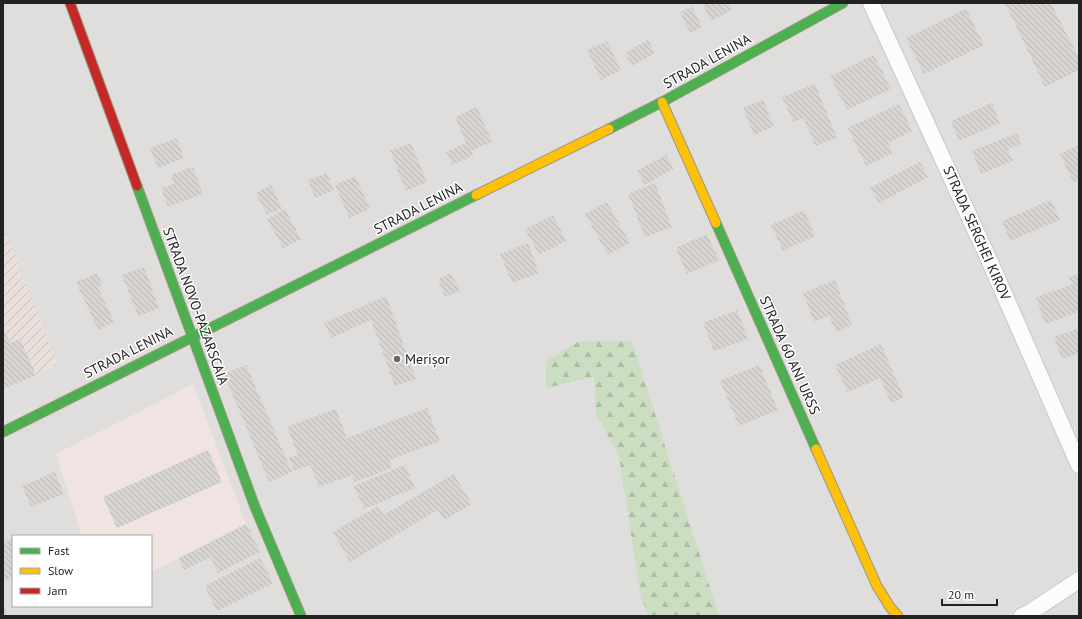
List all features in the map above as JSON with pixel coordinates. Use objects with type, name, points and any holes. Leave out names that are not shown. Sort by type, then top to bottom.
[{"type":"street","name":"STRADA NOVO-PAZARSCAIA","points":[[70,3],[255,507],[301,616]]},
{"type":"street","name":"STRADA LENINA","points":[[3,432],[192,336],[662,102],[843,3]]},
{"type":"street","name":"STRADA SERGHEI KIROV","points":[[871,3],[986,252],[1079,465]]},
{"type":"street","name":"STRADA 60 ANI URSS","points":[[662,102],[877,586],[890,607],[898,616]]},
{"type":"street","points":[[1022,616],[1029,613],[1079,580]]},
{"type":"shaded area","points":[[3,3],[1079,3],[1079,616],[3,616]]},
{"type":"shaded area","points":[[5,231],[58,364],[3,389],[3,232]]},
{"type":"shaded area","points":[[193,384],[246,524],[152,571],[152,535],[82,535],[56,454]]},
{"type":"green space","points":[[579,341],[632,341],[719,616],[649,616],[641,597],[619,457],[596,414],[594,377],[546,388],[546,361]]},
{"type":"building","points":[[702,3],[729,3],[732,10],[711,21]]},
{"type":"building","points":[[1005,3],[1051,3],[1079,58],[1079,70],[1045,87]]},
{"type":"building","points":[[692,7],[702,27],[690,33],[680,12]]},
{"type":"building","points":[[966,9],[984,45],[924,74],[906,38]]},
{"type":"building","points":[[648,40],[655,53],[632,66],[625,53]]},
{"type":"building","points":[[607,41],[621,70],[601,80],[587,50]]},
{"type":"building","points":[[874,55],[891,89],[847,110],[830,76]]},
{"type":"building","points":[[815,84],[837,138],[815,146],[804,118],[793,122],[782,97]]},
{"type":"building","points":[[763,100],[774,127],[754,135],[743,108]]},
{"type":"building","points":[[992,103],[1000,123],[959,141],[951,121]]},
{"type":"building","points":[[899,104],[912,131],[888,143],[893,153],[866,166],[848,128]]},
{"type":"building","points":[[477,107],[492,142],[471,151],[473,155],[452,165],[446,152],[466,143],[455,117]]},
{"type":"building","points":[[1017,133],[1022,144],[1008,149],[1013,161],[981,174],[972,151]]},
{"type":"building","points":[[177,138],[184,158],[158,168],[150,148]]},
{"type":"building","points":[[411,143],[427,182],[406,191],[390,151]]},
{"type":"building","points":[[1079,145],[1079,180],[1073,182],[1060,154]]},
{"type":"building","points":[[666,155],[674,168],[645,185],[637,171]]},
{"type":"building","points":[[920,162],[928,177],[879,203],[870,188]]},
{"type":"building","points":[[193,167],[203,194],[168,207],[161,188],[174,184],[171,175]]},
{"type":"building","points":[[327,173],[334,190],[315,198],[308,180]]},
{"type":"building","points":[[355,176],[370,209],[349,218],[335,185]]},
{"type":"building","points":[[655,183],[672,227],[645,237],[628,194]]},
{"type":"building","points":[[271,185],[282,208],[267,215],[256,193]]},
{"type":"building","points":[[1051,200],[1060,220],[1010,241],[1002,221]]},
{"type":"building","points":[[607,202],[630,243],[608,255],[585,214]]},
{"type":"building","points":[[285,209],[301,239],[283,248],[267,219]]},
{"type":"building","points":[[804,210],[815,236],[783,251],[771,225]]},
{"type":"building","points":[[553,215],[566,241],[539,255],[525,229]]},
{"type":"building","points":[[707,234],[719,260],[687,274],[676,248]]},
{"type":"building","points":[[528,243],[539,273],[512,283],[500,254]]},
{"type":"building","points":[[144,267],[159,308],[138,316],[122,275]]},
{"type":"building","points":[[97,273],[103,285],[98,287],[114,322],[98,330],[76,282]]},
{"type":"building","points":[[451,273],[460,291],[445,297],[438,279]]},
{"type":"building","points":[[1079,274],[1079,306],[1077,307],[1079,312],[1045,324],[1036,297],[1072,285],[1069,277]]},
{"type":"building","points":[[835,280],[852,325],[836,332],[829,316],[814,322],[803,293]]},
{"type":"building","name":"Merișor","points":[[386,296],[416,379],[395,386],[371,320],[331,338],[324,323]]},
{"type":"building","points":[[737,310],[748,339],[714,351],[703,323]]},
{"type":"building","points":[[3,328],[10,343],[20,339],[36,375],[3,389]]},
{"type":"building","points":[[1079,328],[1079,353],[1062,359],[1054,337]]},
{"type":"building","points":[[881,344],[904,397],[891,403],[880,378],[848,392],[835,365]]},
{"type":"building","points":[[246,365],[292,472],[269,482],[224,374]]},
{"type":"building","points":[[759,365],[778,410],[739,426],[720,381]]},
{"type":"building","points":[[427,408],[440,441],[389,460],[392,468],[354,482],[352,475],[319,487],[310,465],[294,471],[289,458],[298,455],[287,427],[336,409],[347,438]]},
{"type":"building","points":[[208,450],[222,482],[117,528],[103,497]]},
{"type":"building","points":[[405,465],[415,488],[364,509],[354,486]]},
{"type":"building","points":[[55,472],[64,494],[31,507],[22,486]]},
{"type":"building","points":[[454,474],[472,504],[444,520],[438,510],[350,562],[333,532],[378,506],[384,515]]},
{"type":"building","points":[[246,524],[260,552],[218,573],[211,557],[184,570],[179,558]]},
{"type":"building","points":[[12,538],[12,578],[5,581],[4,578],[3,579],[3,543]]},
{"type":"building","points":[[260,558],[273,583],[217,611],[205,586]]},
{"type":"building","points":[[3,605],[8,616],[3,616]]},
{"type":"traffic: fast","points":[[609,129],[662,102],[843,3]]},
{"type":"traffic: fast","points":[[137,186],[255,507],[301,616]]},
{"type":"traffic: fast","points":[[3,432],[476,195]]},
{"type":"traffic: fast","points":[[716,223],[816,449]]},
{"type":"traffic: slow","points":[[662,102],[716,223]]},
{"type":"traffic: slow","points":[[476,195],[609,129]]},
{"type":"traffic: slow","points":[[816,449],[877,586],[890,607],[898,616]]},
{"type":"traffic: jam","points":[[70,3],[137,186]]},
{"type":"place","name":"Merișor","points":[[397,359]]}]
